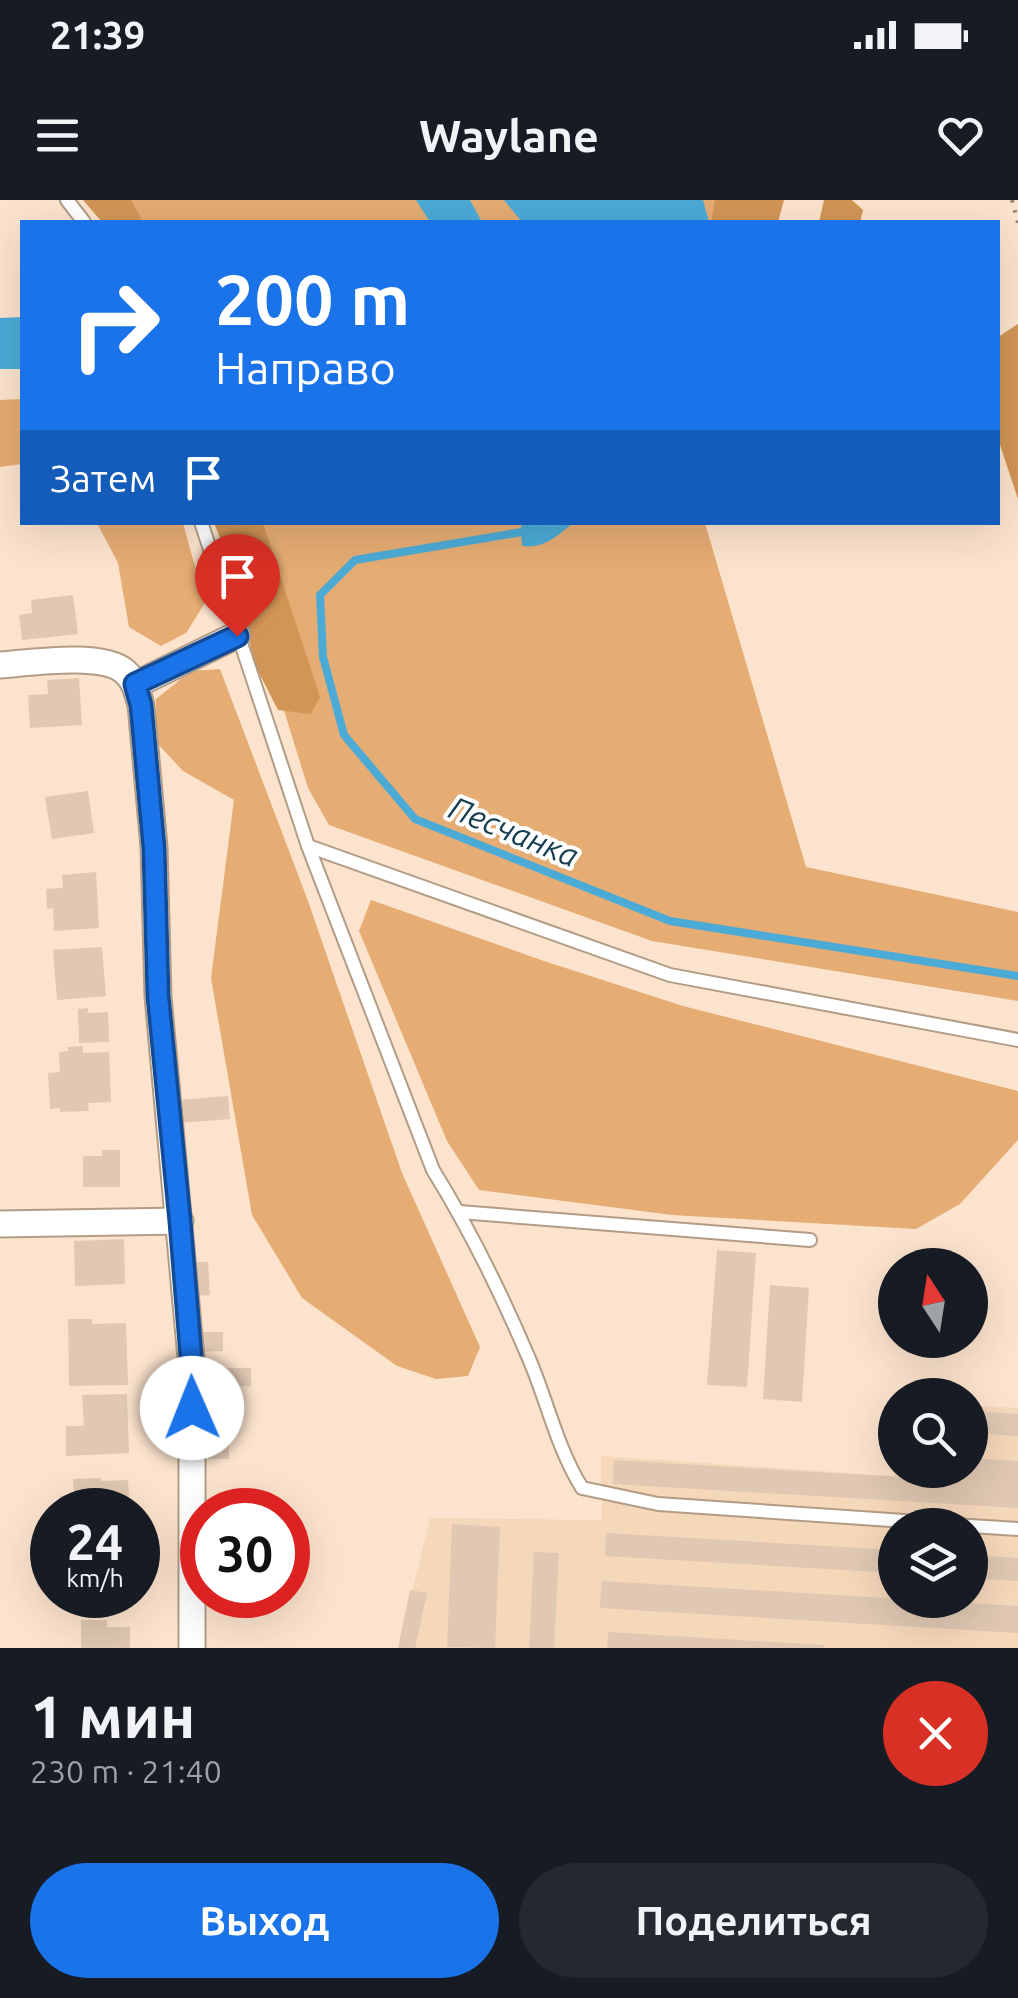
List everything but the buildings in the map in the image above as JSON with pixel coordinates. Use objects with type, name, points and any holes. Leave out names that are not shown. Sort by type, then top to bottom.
[{"type":"street","points":[[135,684],[237,636]]},
{"type":"street","points":[[0,665],[88,660],[121,668],[135,684],[141,705],[154,848],[158,996],[192,1368],[192,1648]]},
{"type":"street","points":[[0,1224],[180,1221]]},
{"type":"lane","points":[[203,525],[308,846],[432,1170],[459,1212],[528,1356],[564,1459],[582,1488],[658,1504],[878,1519]]},
{"type":"lane","points":[[308,846],[670,975],[1018,1040]]},
{"type":"lane","points":[[459,1212],[810,1240]]},
{"type":"lane","points":[[988,1527],[1018,1529]]},
{"type":"path","points":[[1012,200],[1018,223]]},
{"type":"shaded area","points":[[83,200],[131,200],[142,220],[100,220]]},
{"type":"shaded area","points":[[109,200],[743,200],[738,220],[117,220]]},
{"type":"shaded area","points":[[715,200],[784,200],[779,220],[711,220]]},
{"type":"shaded area","points":[[824,200],[852,200],[863,210],[860,220],[819,220]]},
{"type":"shaded area","points":[[1018,324],[1018,499],[1000,445],[1000,336]]},
{"type":"shaded area","points":[[20,399],[20,464],[0,467],[0,400]]},
{"type":"shaded area","points":[[98,525],[184,525],[205,603],[186,633],[161,646],[129,627],[118,563]]},
{"type":"shaded area","points":[[215,525],[264,525],[320,697],[311,714],[278,710],[253,661],[242,594]]},
{"type":"shaded area","points":[[227,525],[706,525],[806,867],[1018,912],[1018,1001],[652,941],[329,825],[308,788]]},
{"type":"shaded area","points":[[220,669],[308,901],[402,1173],[480,1347],[468,1376],[436,1379],[397,1366],[302,1298],[252,1215],[211,978],[234,800],[183,771],[157,743],[156,699],[191,671]]},
{"type":"shaded area","points":[[371,900],[683,1006],[1018,1091],[1018,1140],[960,1204],[916,1229],[672,1215],[479,1190],[447,1141],[359,931]]},
{"type":"shaded area","points":[[988,1407],[1018,1408],[1018,1648],[398,1648],[430,1518],[602,1520],[601,1456],[878,1475],[878,1488],[988,1488]]},
{"type":"water","points":[[416,200],[470,200],[481,220],[429,220]]},
{"type":"water","points":[[504,200],[703,200],[708,220],[520,220]]},
{"type":"water","points":[[20,317],[20,369],[0,369],[0,318]]},
{"type":"water","points":[[570,525],[537,546],[522,546],[521,526]]},
{"type":"waterway","name":"Песчанка","points":[[540,525],[534,530],[355,560],[320,595],[323,657],[344,735],[415,819],[670,921],[1018,976]]},
{"type":"route","points":[[192,1408],[180,1221],[158,996],[154,848],[141,705],[135,684],[237,636]]}]
